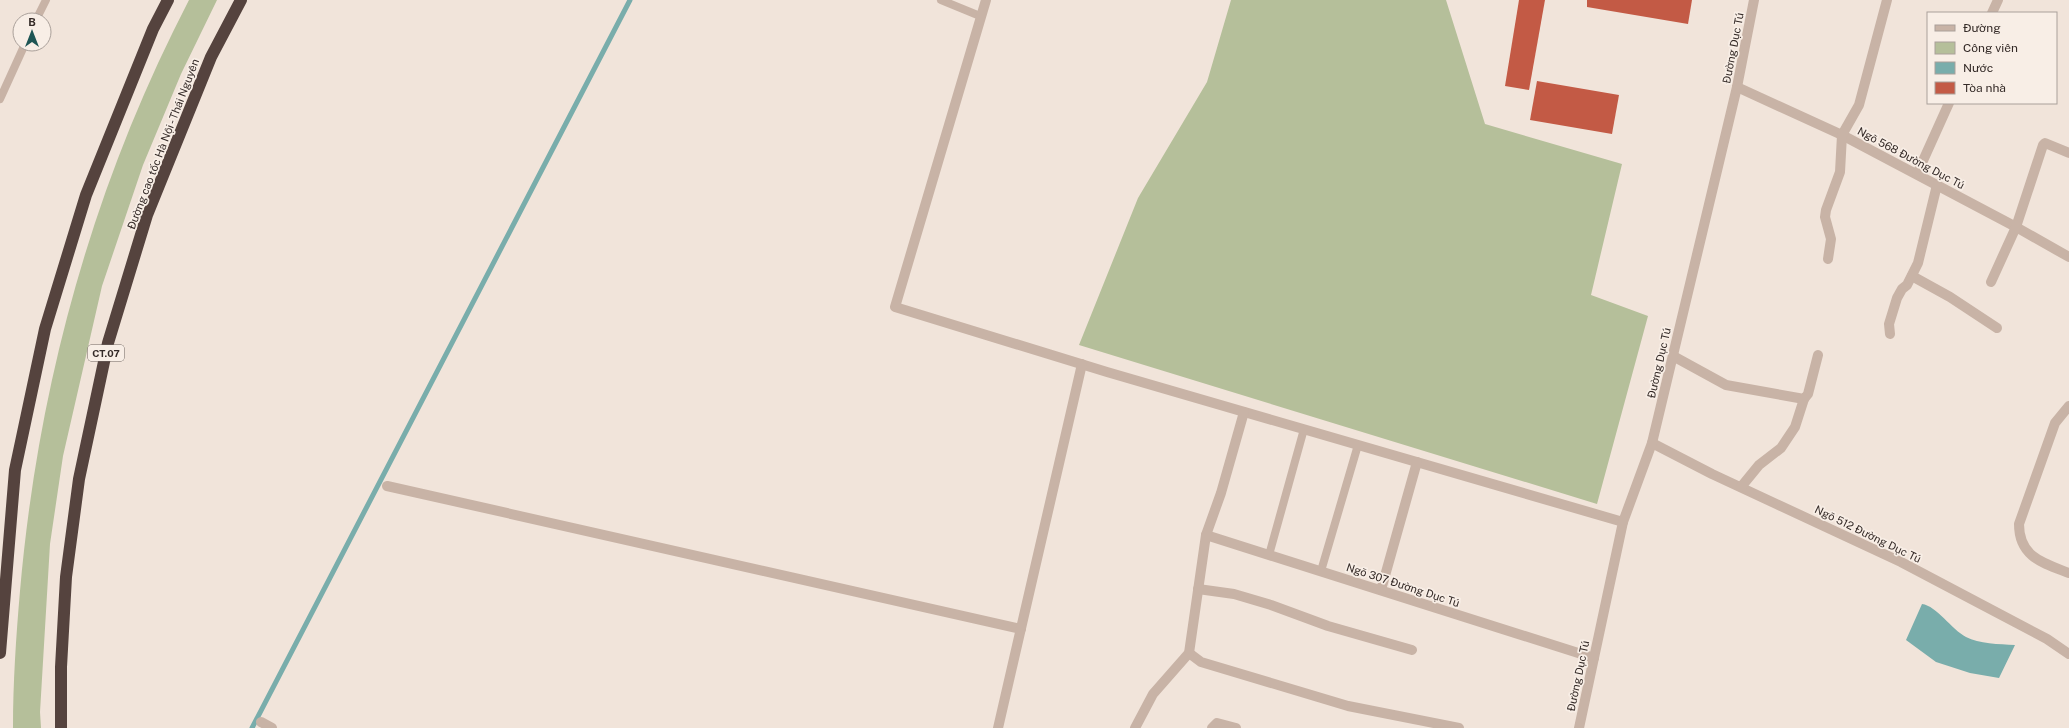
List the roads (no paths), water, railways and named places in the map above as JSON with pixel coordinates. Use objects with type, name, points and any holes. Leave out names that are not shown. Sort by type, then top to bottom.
[{"type":"highway","points":[[0,653],[15,470],[45,329],[86,195],[153,29],[168,0]]},
{"type":"highway","name":"Đường cao tốc Hà Nội - Thái Nguyên","points":[[61,728],[61,667],[66,577],[79,480],[108,343],[147,215],[211,57],[241,0]]},
{"type":"street","points":[[986,0],[980,16],[895,307],[1244,412],[1623,522]]},
{"type":"street","name":"Đường Dục Tú","points":[[1579,728],[1623,522],[1652,443],[1737,88],[1754,0]]},
{"type":"street","points":[[1828,258],[1831,239],[1825,217],[1826,210],[1840,172],[1842,136],[1859,105],[1887,0]]},
{"type":"street","points":[[1992,12],[1998,0]]},
{"type":"street","name":"Ngõ 568 Đường Dục Tú","points":[[1737,88],[1842,136],[1917,174],[2069,257]]},
{"type":"street","points":[[1917,174],[1949,104]]},
{"type":"street","points":[[1991,282],[2016,227],[2043,145],[2045,143],[2069,153]]},
{"type":"street","points":[[1890,334],[1889,324],[1897,298],[1912,276],[1918,263],[1937,185]]},
{"type":"street","points":[[1912,276],[1997,328]]},
{"type":"street","points":[[1741,487],[1760,465],[1781,448],[1795,427],[1804,399],[1808,394],[1818,355]]},
{"type":"street","points":[[1673,356],[1726,385],[1804,399]]},
{"type":"street","points":[[998,728],[1082,364]]},
{"type":"street","points":[[2069,406],[2055,423],[2019,524],[2019,535],[2024,548],[2030,555],[2069,573]]},
{"type":"street","points":[[1135,728],[1153,694],[1189,654],[1206,535],[1221,493],[1244,412]]},
{"type":"street","name":"Ngõ 512 Đường Dục Tú","points":[[1652,443],[1741,487],[1901,562],[2047,639],[2069,654]]},
{"type":"street","points":[[1381,590],[1417,462]]},
{"type":"street","points":[[387,486],[1021,629]]},
{"type":"street","name":"Ngõ 307 Đường Dục Tú","points":[[1206,535],[1594,658]]},
{"type":"street","points":[[1198,589],[1234,594],[1271,605],[1328,626],[1412,650]]},
{"type":"street","points":[[1189,654],[1201,662],[1311,696],[1348,706],[1459,728]]},
{"type":"street","points":[[261,722],[272,728]]},
{"type":"street","points":[[1212,728],[1217,723],[1236,728]]},
{"type":"lane","points":[[40,12],[46,0]]},
{"type":"lane","points":[[941,0],[980,16]]},
{"type":"lane","points":[[0,99],[21,52]]},
{"type":"lane","points":[[1269,555],[1304,429]]},
{"type":"lane","points":[[1320,571],[1358,445]]},
{"type":"water","points":[[1922,604],[1939,613],[1955,629],[1966,637],[1989,643],[2015,645],[1999,678],[1970,673],[1936,662],[1906,640]]},
{"type":"waterway","points":[[252,728],[630,0]]}]
